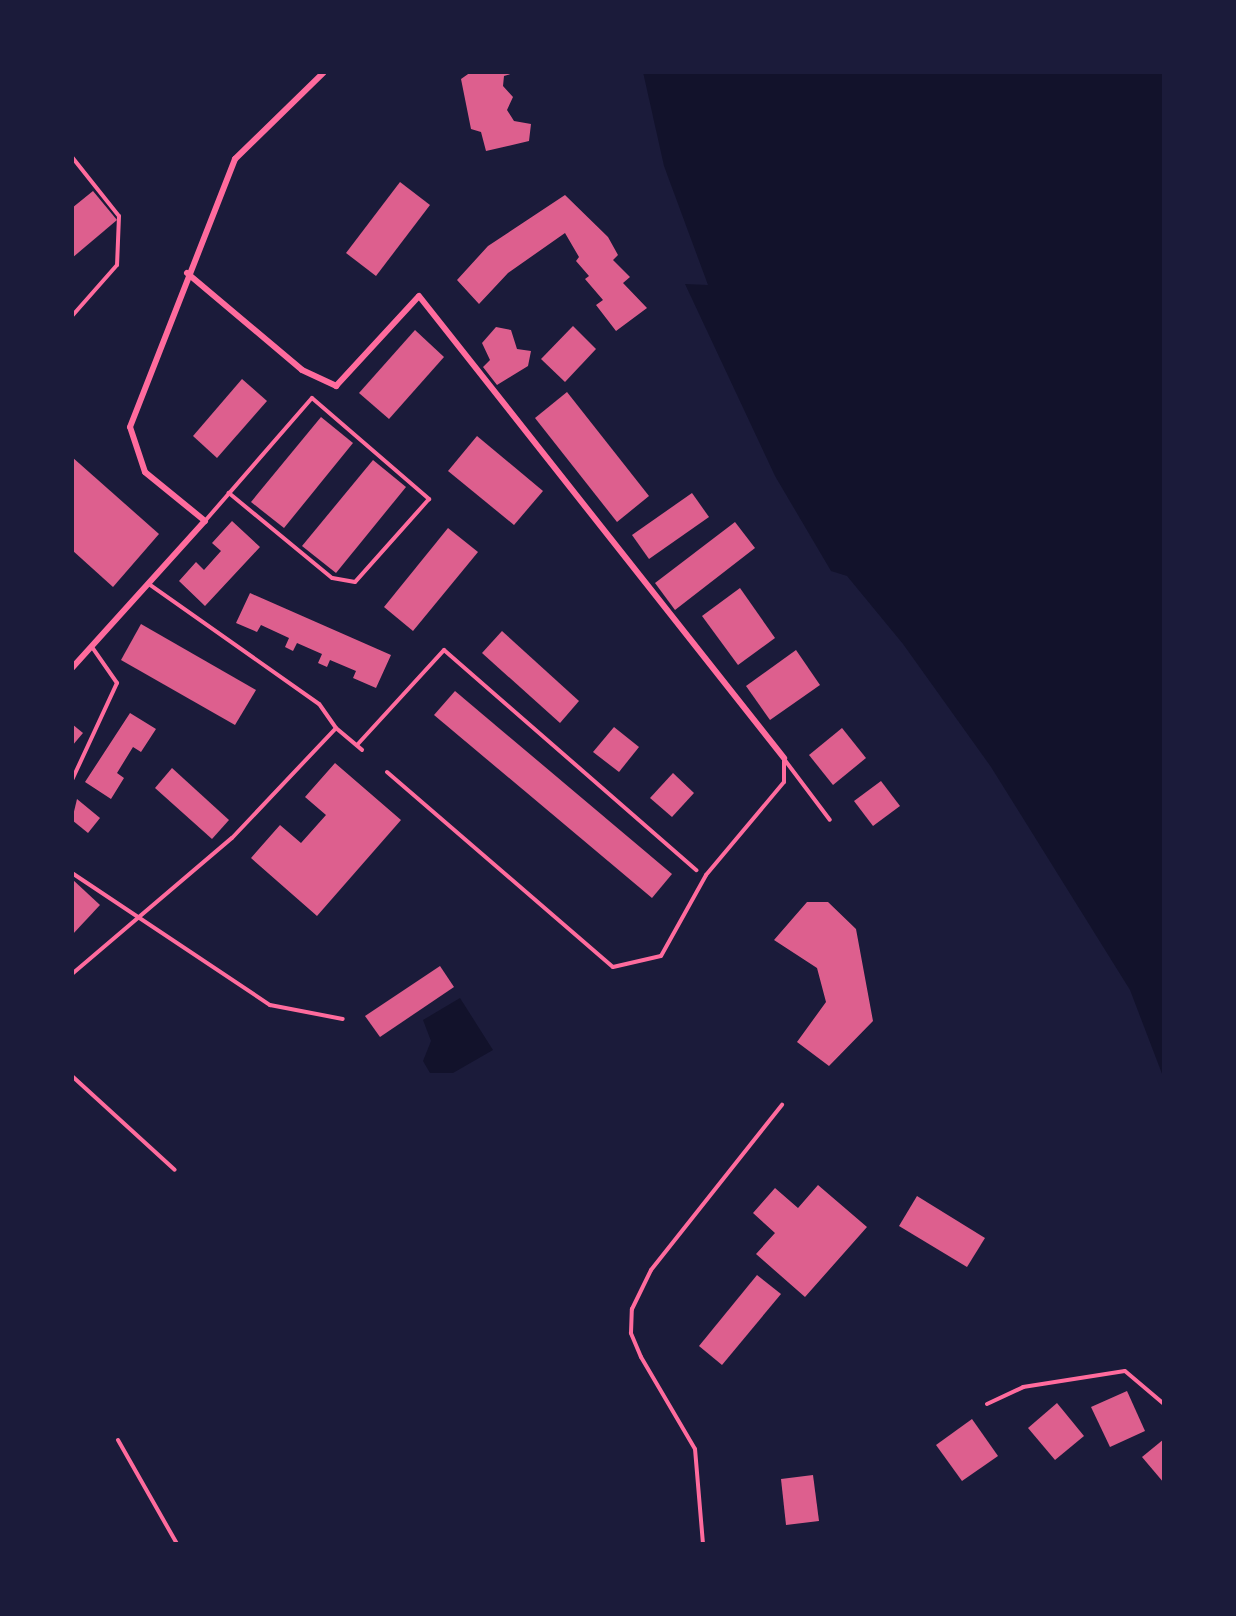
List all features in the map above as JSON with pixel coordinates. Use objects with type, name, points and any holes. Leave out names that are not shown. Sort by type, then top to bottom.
[{"type":"street","points":[[72,668],[205,521],[145,472],[130,427],[187,273],[236,159],[324,72]]},
{"type":"street","points":[[187,273],[302,370],[336,386],[419,296],[784,758]]},
{"type":"lane","points":[[72,157],[119,216],[117,265],[72,316]]},
{"type":"lane","points":[[205,521],[229,493],[312,398],[429,499],[355,582],[332,578],[229,493]]},
{"type":"lane","points":[[148,584],[319,704],[336,728],[362,750]]},
{"type":"lane","points":[[72,780],[117,683],[91,646]]},
{"type":"lane","points":[[357,746],[444,650],[696,870]]},
{"type":"lane","points":[[72,974],[232,838],[336,728]]},
{"type":"lane","points":[[387,772],[613,967],[661,956],[706,874],[784,782],[784,758]]},
{"type":"lane","points":[[784,758],[830,820]]},
{"type":"lane","points":[[72,873],[270,1005],[343,1019]]},
{"type":"lane","points":[[72,1076],[175,1170]]},
{"type":"lane","points":[[703,1544],[695,1449],[641,1357],[631,1333],[632,1309],[651,1270],[782,1106]]},
{"type":"lane","points":[[987,1404],[1023,1387],[1125,1371],[1164,1404]]},
{"type":"lane","points":[[118,1440],[177,1544]]},
{"type":"shaded area","points":[[643,72],[1164,72],[1164,1079],[1130,990],[991,767],[903,644],[847,576],[831,571],[775,476],[685,284],[708,285],[664,166]]},
{"type":"shaded area","points":[[460,998],[493,1050],[453,1073],[430,1073],[423,1061],[431,1041],[423,1020]]},
{"type":"building","points":[[471,72],[517,72],[504,76],[503,86],[513,97],[507,110],[514,121],[531,124],[529,141],[486,151],[481,132],[471,129],[461,79]]},
{"type":"building","points":[[400,182],[430,205],[376,276],[346,253]]},
{"type":"building","points":[[93,191],[117,220],[72,258],[72,208]]},
{"type":"building","points":[[565,195],[608,237],[618,255],[613,260],[630,277],[623,283],[647,308],[616,331],[596,305],[603,300],[585,279],[589,276],[576,261],[579,257],[565,233],[508,273],[479,304],[457,280],[488,246]]},
{"type":"building","points":[[573,326],[596,349],[565,382],[541,359]]},
{"type":"building","points":[[496,327],[511,330],[517,349],[531,351],[528,366],[497,385],[483,367],[490,360],[482,343]]},
{"type":"building","points":[[415,330],[444,357],[389,419],[359,393]]},
{"type":"building","points":[[242,379],[267,401],[217,458],[193,436]]},
{"type":"building","points":[[567,392],[649,496],[617,522],[535,418]]},
{"type":"building","points":[[321,417],[353,443],[284,528],[251,502]]},
{"type":"building","points":[[477,436],[543,491],[514,525],[448,471]]},
{"type":"building","points":[[72,457],[159,534],[113,587],[72,550]]},
{"type":"building","points":[[373,460],[406,487],[336,573],[302,546]]},
{"type":"building","points":[[692,493],[709,517],[649,559],[632,535]]},
{"type":"building","points":[[232,521],[260,547],[205,606],[179,581],[196,562],[204,570],[221,551],[212,543]]},
{"type":"building","points":[[735,522],[755,548],[675,610],[655,583]]},
{"type":"building","points":[[448,528],[478,552],[413,631],[384,607]]},
{"type":"building","points":[[740,588],[775,638],[738,665],[702,616]]},
{"type":"building","points":[[250,593],[391,655],[376,688],[353,678],[356,671],[330,660],[327,667],[318,663],[322,654],[297,643],[293,651],[285,647],[289,638],[261,625],[257,632],[236,623]]},
{"type":"building","points":[[141,624],[256,690],[235,725],[121,660]]},
{"type":"building","points":[[502,631],[579,701],[560,723],[482,653]]},
{"type":"building","points":[[796,650],[820,685],[770,720],[746,686]]},
{"type":"building","points":[[455,691],[672,874],[652,898],[434,715]]},
{"type":"building","points":[[130,713],[156,729],[141,752],[133,747],[117,773],[124,778],[111,799],[85,782]]},
{"type":"building","points":[[72,724],[83,733],[72,746]]},
{"type":"building","points":[[614,727],[639,747],[619,772],[593,752]]},
{"type":"building","points":[[842,728],[866,758],[833,785],[809,755]]},
{"type":"building","points":[[335,763],[401,820],[317,916],[251,858],[280,825],[301,843],[326,815],[305,797]]},
{"type":"building","points":[[172,768],[229,820],[212,839],[155,788]]},
{"type":"building","points":[[673,773],[694,793],[672,817],[650,798]]},
{"type":"building","points":[[881,781],[900,806],[873,826],[854,801]]},
{"type":"building","points":[[77,799],[100,818],[88,833],[72,820]]},
{"type":"building","points":[[72,879],[100,905],[72,935]]},
{"type":"building","points":[[807,902],[828,902],[856,929],[873,1021],[829,1066],[797,1042],[826,1002],[817,968],[774,940]]},
{"type":"building","points":[[440,966],[454,987],[380,1037],[365,1016]]},
{"type":"building","points":[[818,1185],[867,1227],[805,1297],[756,1254],[775,1233],[753,1213],[775,1188],[798,1208]]},
{"type":"building","points":[[917,1196],[985,1238],[967,1267],[899,1226]]},
{"type":"building","points":[[757,1275],[781,1294],[722,1365],[699,1346]]},
{"type":"building","points":[[1127,1391],[1145,1431],[1110,1447],[1091,1407]]},
{"type":"building","points":[[1057,1403],[1084,1436],[1055,1460],[1028,1428]]},
{"type":"building","points":[[972,1419],[998,1456],[962,1481],[936,1445]]},
{"type":"building","points":[[1164,1439],[1164,1483],[1142,1457]]},
{"type":"building","points":[[813,1475],[819,1521],[786,1525],[781,1479]]}]
